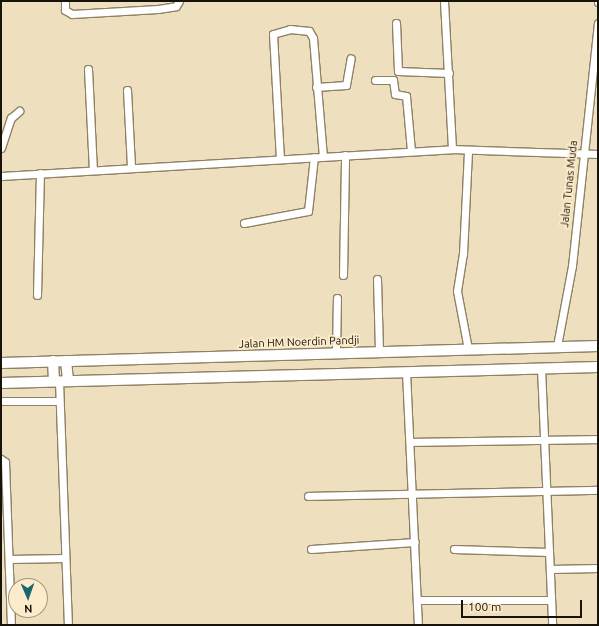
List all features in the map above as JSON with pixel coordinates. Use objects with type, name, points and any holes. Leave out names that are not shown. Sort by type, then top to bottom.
[{"type":"main road","name":"Jalan HM Noerdin Pandji","points":[[1,363],[598,346]]},
{"type":"main road","points":[[53,361],[60,381]]},
{"type":"main road","points":[[60,381],[66,361]]},
{"type":"main road","points":[[1,383],[598,366]]},
{"type":"street","points":[[65,1],[65,10],[72,14],[158,9],[176,6],[179,1]]},
{"type":"street","points":[[444,1],[452,149]]},
{"type":"street","points":[[396,23],[398,71],[449,73]]},
{"type":"street","name":"Jalan Tunas Muda","points":[[557,346],[572,266],[583,154],[597,47],[598,23]]},
{"type":"street","points":[[280,159],[275,32],[309,30],[313,38],[323,156]]},
{"type":"street","points":[[316,87],[346,85],[350,58]]},
{"type":"street","points":[[88,69],[93,170]]},
{"type":"street","points":[[375,80],[392,80],[395,94],[406,96],[411,151]]},
{"type":"street","points":[[127,90],[131,167]]},
{"type":"street","points":[[1,148],[11,118],[19,111]]},
{"type":"street","points":[[1,176],[131,167],[452,149],[598,154]]},
{"type":"street","points":[[468,150],[463,254],[457,291],[468,349]]},
{"type":"street","points":[[343,276],[345,155]]},
{"type":"street","points":[[244,223],[308,211],[314,157]]},
{"type":"street","points":[[37,295],[40,173]]},
{"type":"street","points":[[377,279],[379,352]]},
{"type":"street","points":[[336,353],[337,298]]},
{"type":"street","points":[[541,368],[549,491],[550,600],[552,625]]},
{"type":"street","points":[[406,372],[418,625]]},
{"type":"street","points":[[60,381],[59,400],[68,625]]},
{"type":"street","points":[[1,401],[59,400]]},
{"type":"street","points":[[410,442],[598,439]]},
{"type":"street","points":[[1,459],[5,462],[5,538],[9,560],[11,625]]},
{"type":"street","points":[[308,496],[598,490]]},
{"type":"street","points":[[311,549],[415,542]]},
{"type":"street","points":[[454,549],[549,552]]},
{"type":"street","points":[[9,560],[65,558]]},
{"type":"street","points":[[550,569],[598,568]]},
{"type":"street","points":[[418,600],[550,600]]}]
